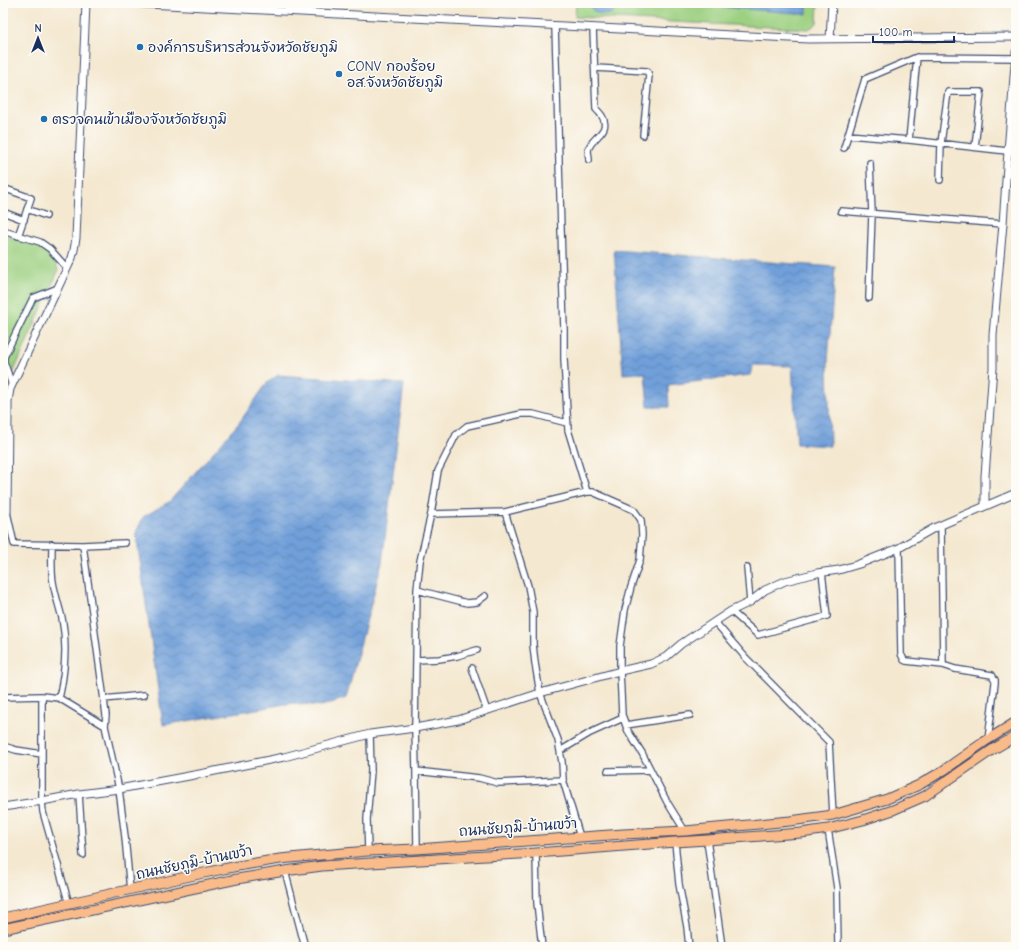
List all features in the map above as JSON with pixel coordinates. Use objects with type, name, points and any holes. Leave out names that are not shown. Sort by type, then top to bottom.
[{"type":"main road","name":"ถนนชัยภูมิ-บ้านเขว้า","points":[[3,918],[238,866],[321,855],[685,831],[790,821],[833,815],[887,799],[919,785],[1016,722]]},
{"type":"main road","name":"ถนนชัยภูมิ-บ้านเขว้า","points":[[3,929],[237,879],[322,866],[536,853],[801,833],[828,828],[863,820],[893,810],[925,796],[992,750],[1016,736]]},
{"type":"main road","points":[[448,846],[451,858]]},
{"type":"street","points":[[86,3],[76,238],[73,254],[12,386],[8,400],[7,512],[14,544],[82,545],[125,543]]},
{"type":"street","points":[[129,3],[808,40],[1016,37]]},
{"type":"street","points":[[830,39],[832,3]]},
{"type":"street","points":[[555,26],[567,423],[570,440],[587,492]]},
{"type":"street","points":[[589,160],[588,150],[603,131],[604,124],[602,116],[596,108],[593,28]]},
{"type":"street","points":[[844,148],[865,79],[917,58],[1016,56],[993,335],[993,368],[984,476],[985,506]]},
{"type":"street","points":[[909,140],[917,58]]},
{"type":"street","points":[[595,68],[647,71],[649,75],[643,135]]},
{"type":"street","points":[[940,180],[941,143],[948,92],[981,92],[975,147]]},
{"type":"street","points":[[848,135],[941,143],[1016,152]]},
{"type":"street","points":[[869,298],[872,214],[870,163]]},
{"type":"street","points":[[3,188],[31,198],[18,236]]},
{"type":"street","points":[[27,209],[46,216]]},
{"type":"street","points":[[842,211],[1003,224]]},
{"type":"street","points":[[3,212],[24,220]]},
{"type":"street","points":[[3,232],[40,242],[50,249],[67,268]]},
{"type":"street","points":[[12,386],[4,362],[4,357],[33,298],[58,288]]},
{"type":"street","points":[[417,849],[415,728],[417,590],[420,561],[431,514],[438,471],[456,435],[467,426],[521,414],[533,414],[567,423]]},
{"type":"street","points":[[431,514],[505,512],[587,492],[593,492],[634,510],[641,520],[642,535],[640,560],[625,610],[620,646],[623,718],[628,731],[642,753],[667,802],[685,831]]},
{"type":"street","points":[[3,807],[119,789],[284,757],[370,734],[458,720],[540,693],[651,664],[666,657],[681,644],[731,611],[750,602],[765,590],[785,581],[822,572],[839,570],[859,564],[899,548],[941,526],[1016,493]]},
{"type":"street","points":[[3,520],[7,512]]},
{"type":"street","points":[[505,512],[528,586],[533,612],[533,645],[540,693],[558,740],[562,762],[563,780],[580,837]]},
{"type":"street","points":[[941,526],[943,665]]},
{"type":"street","points":[[52,544],[53,582],[62,620],[64,644],[64,666],[59,698]]},
{"type":"street","points":[[82,545],[104,699],[106,715],[105,726],[119,789],[130,890]]},
{"type":"street","points":[[899,548],[901,654],[906,661],[943,665],[955,669],[989,674],[993,677],[995,683],[988,740]]},
{"type":"street","points":[[747,568],[750,602]]},
{"type":"street","points":[[731,611],[758,635],[827,616],[822,572]]},
{"type":"street","points":[[417,590],[467,603],[477,602],[485,596]]},
{"type":"street","points":[[715,622],[746,658],[829,742],[833,815]]},
{"type":"street","points":[[416,660],[440,660],[477,650]]},
{"type":"street","points":[[472,668],[487,711]]},
{"type":"street","points":[[104,699],[144,695]]},
{"type":"street","points":[[42,696],[43,812],[68,904]]},
{"type":"street","points":[[3,697],[42,696],[59,698],[105,726]]},
{"type":"street","points":[[626,725],[690,715]]},
{"type":"street","points":[[560,750],[590,733],[623,718]]},
{"type":"street","points":[[368,851],[367,819],[371,772],[370,734]]},
{"type":"street","points":[[3,746],[42,754]]},
{"type":"street","points":[[608,771],[650,770]]},
{"type":"street","points":[[416,771],[479,778],[498,783],[563,780]]},
{"type":"street","points":[[79,794],[83,855]]},
{"type":"street","points":[[828,828],[836,888],[838,947]]},
{"type":"street","points":[[707,840],[722,947]]},
{"type":"street","points":[[675,842],[679,884],[689,947]]},
{"type":"street","points":[[536,853],[537,903],[542,947]]},
{"type":"street","points":[[285,871],[305,947]]},
{"type":"green space","points":[[576,3],[818,3],[817,23],[809,29],[575,17]]},
{"type":"green space","points":[[3,235],[38,245],[55,258],[58,271],[4,397],[3,517]]},
{"type":"water","points":[[590,3],[615,3],[614,12],[611,14],[599,14],[593,10]]},
{"type":"water","points":[[710,3],[807,3],[807,14],[709,6]]},
{"type":"water","points":[[614,250],[835,267],[828,361],[830,446],[797,444],[792,366],[753,365],[750,375],[668,385],[669,407],[648,407],[645,373],[623,374]]},
{"type":"water","points":[[278,375],[404,384],[382,563],[346,698],[322,706],[292,703],[163,725],[136,533],[143,517],[169,502],[239,423],[267,383]]},
{"type":"place","name":"องค์การบริหารส่วนจังหวัดชัยภูมิ","points":[[140,47]]},
{"type":"place","name":"CONV กองร้อย อส.จังหวัดชัยภูมิ","points":[[339,74]]},
{"type":"place","name":"ตรวจคนเข้าเมืองจังหวัดชัยภูมิ","points":[[44,119]]}]
